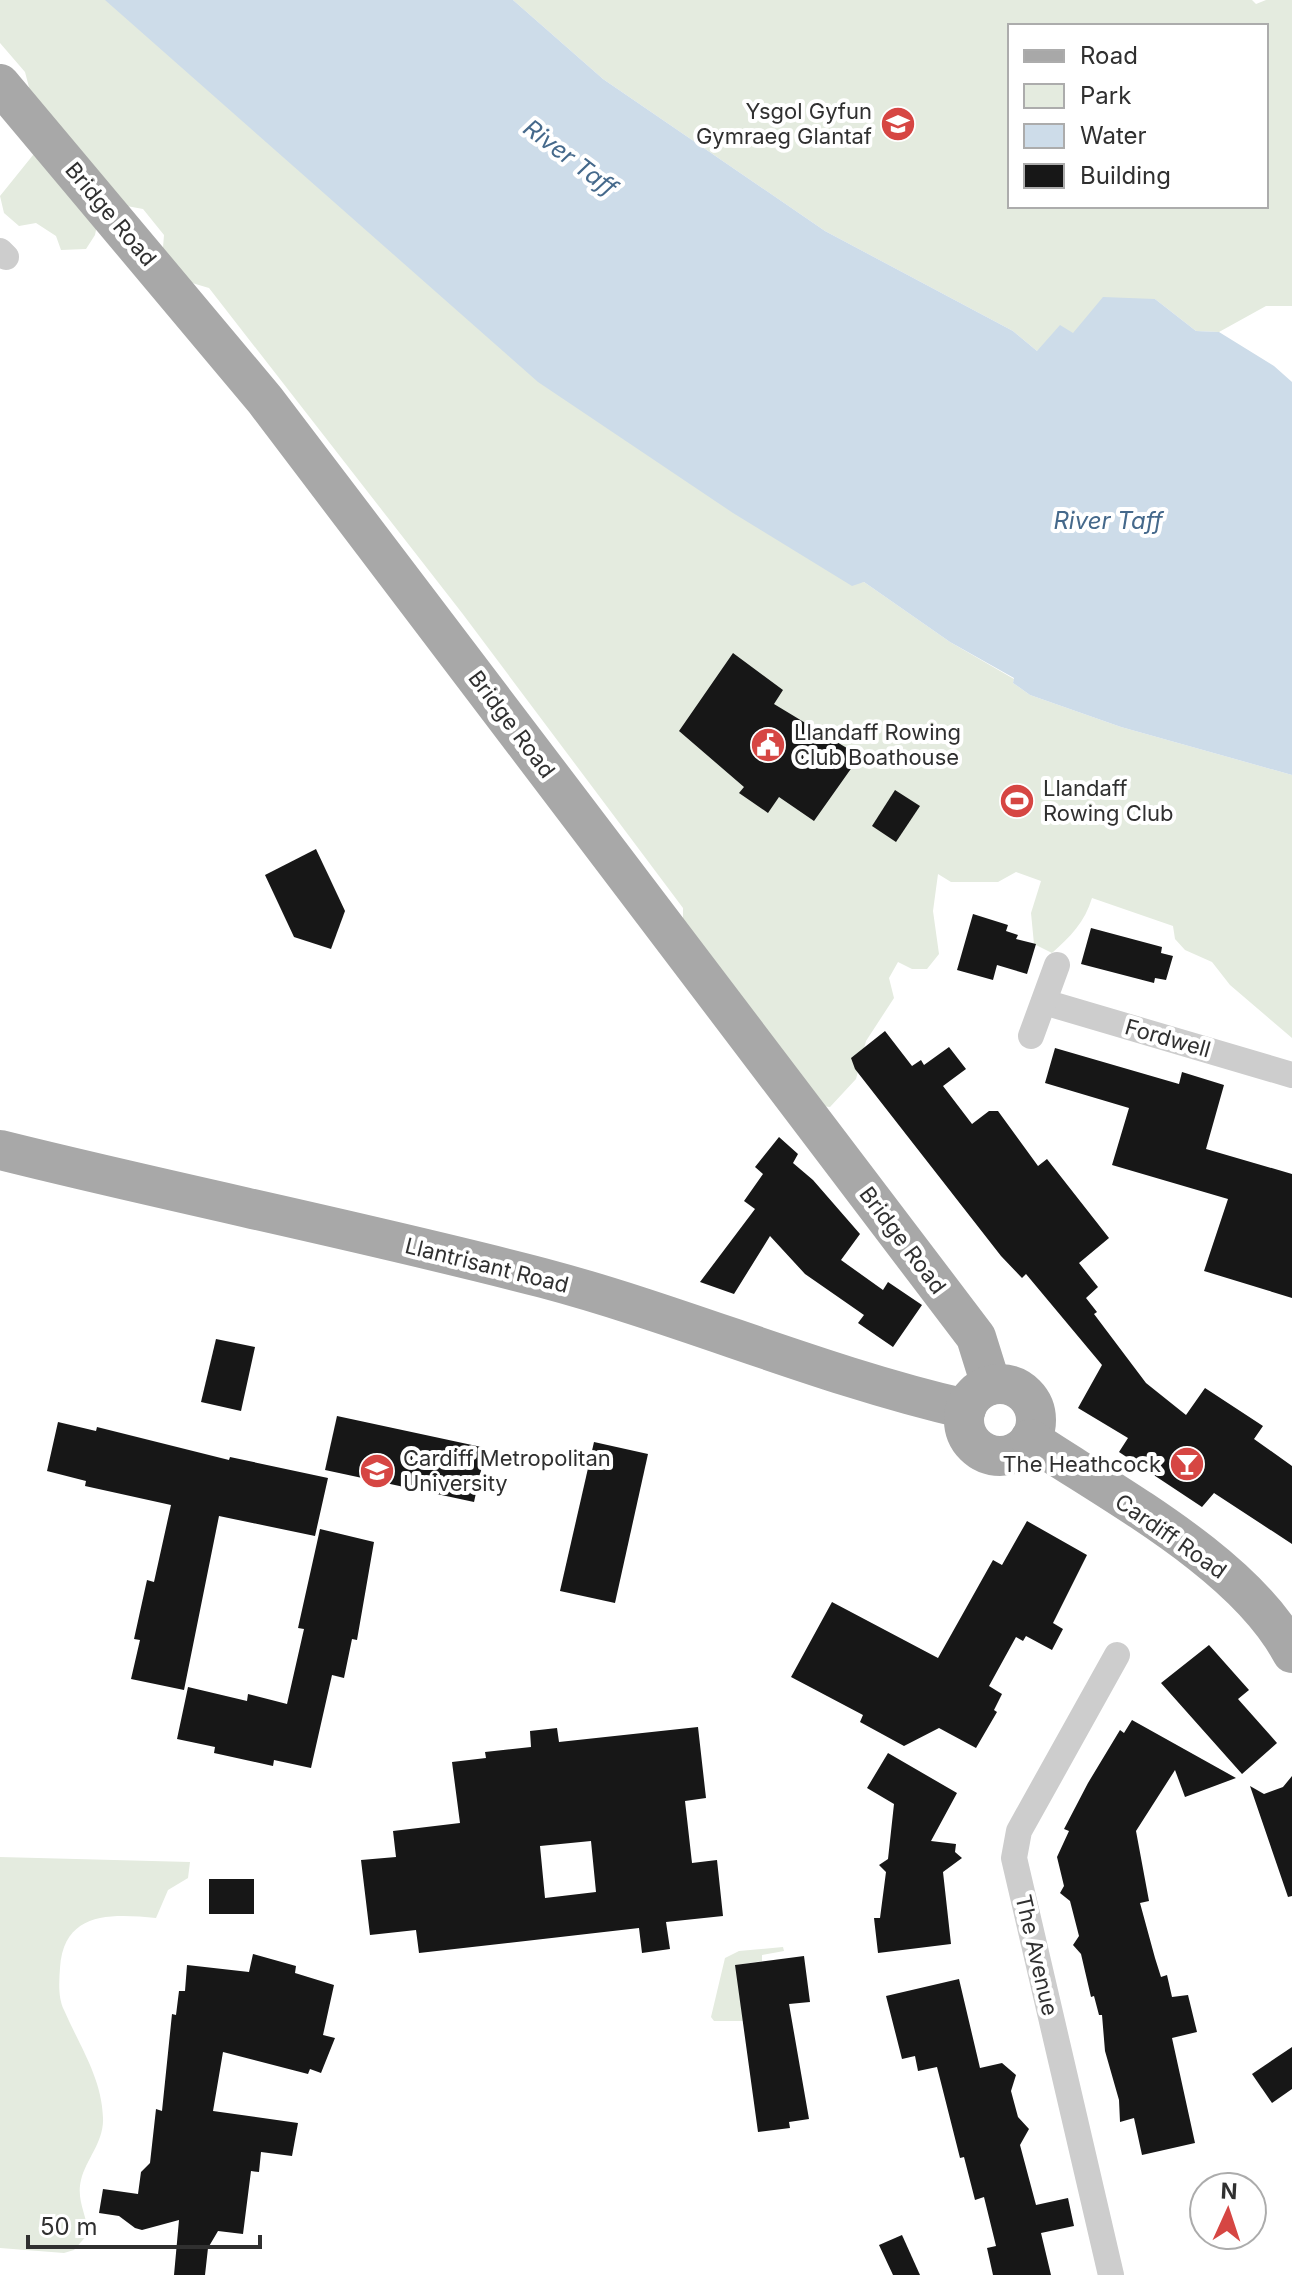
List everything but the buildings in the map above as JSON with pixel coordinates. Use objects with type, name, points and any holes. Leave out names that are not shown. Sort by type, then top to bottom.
[{"type":"main road","name":"Bridge Road","points":[[0,84],[220,344],[486,689],[976,1337],[978,1397]]},
{"type":"main road","name":"Llantrisant Road","points":[[0,1150],[544,1278],[675,1316],[881,1390],[978,1397]]},
{"type":"main road","points":[[1014,1387],[1031,1402],[1036,1424],[1030,1439],[1016,1452],[1005,1455],[982,1451],[967,1433],[978,1397],[1014,1387]]},
{"type":"main road","name":"Cardiff Road","points":[[1030,1439],[1223,1570],[1258,1604],[1292,1653]]},
{"type":"street","points":[[1031,1036],[1057,965]]},
{"type":"street","name":"Fordwell","points":[[1044,1002],[1292,1075]]},
{"type":"street","name":"The Avenue","points":[[1111,2275],[1014,1858],[1019,1831],[1117,1655]]},
{"type":"green space","points":[[0,0],[135,0],[853,584],[864,582],[950,642],[1014,679],[1013,683],[1030,695],[1121,727],[1292,775],[1292,1038],[1230,985],[1212,962],[1185,950],[1175,939],[1173,926],[1092,898],[1076,928],[1052,953],[1034,944],[1031,913],[1041,881],[1016,872],[998,882],[951,882],[938,874],[933,911],[939,954],[927,969],[912,969],[898,962],[889,978],[894,998],[866,1041],[856,1079],[830,1107],[813,1105],[683,932],[683,908],[462,613],[209,288],[182,280],[162,260],[164,235],[143,209],[116,204],[99,215],[95,235],[86,249],[61,250],[56,236],[36,223],[19,226],[4,213],[0,196],[54,129],[30,91],[25,72],[0,43]]},
{"type":"green space","points":[[513,0],[1252,0],[1256,4],[1266,0],[1292,0],[1292,306],[1266,306],[1219,332],[1196,331],[1155,299],[1037,351],[1013,331],[825,231],[603,79]]},
{"type":"green space","points":[[0,1857],[190,1862],[188,1878],[168,1890],[156,1918],[123,1916],[93,1920],[80,1926],[63,1949],[61,2000],[99,2089],[103,2118],[101,2135],[83,2172],[80,2187],[88,2234],[74,2250],[64,2253],[0,2248]]},
{"type":"green space","points":[[783,1947],[784,1951],[762,1955],[762,1961],[736,1965],[743,2021],[714,2021],[711,2017],[725,1958],[739,1951]]},
{"type":"water","name":"River Taff","points":[[105,0],[513,0],[603,79],[825,231],[1013,331],[1037,351],[1060,325],[1073,333],[1103,297],[1155,299],[1196,331],[1219,332],[1274,366],[1292,382],[1292,775],[1121,727],[1030,695],[1013,683],[1014,678],[950,642],[864,582],[852,586],[733,513],[538,382]]},
{"type":"place","name":"Ysgol Gyfun Gymraeg Glantaf","points":[[898,124]]},
{"type":"place","name":"Llandaff Rowing Club Boathouse","points":[[768,745]]},
{"type":"place","name":"Llandaff Rowing Club","points":[[1017,801]]},
{"type":"place","name":"The Heathcock","points":[[1187,1464]]},
{"type":"place","name":"Cardiff Metropolitan University","points":[[377,1471]]}]
